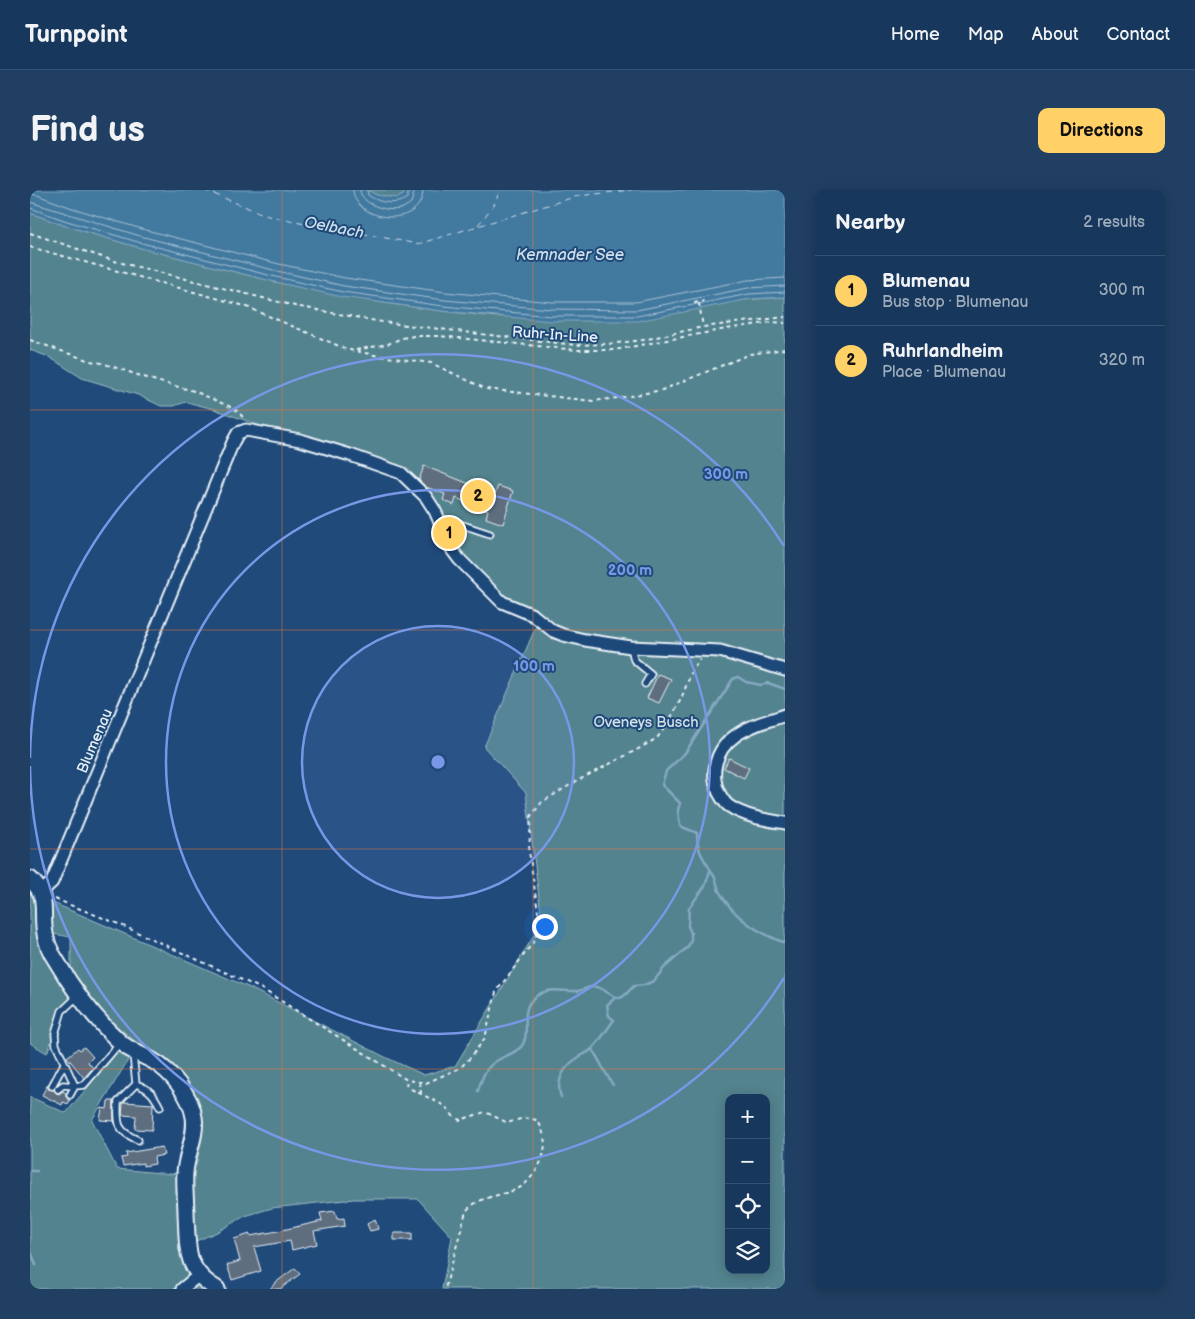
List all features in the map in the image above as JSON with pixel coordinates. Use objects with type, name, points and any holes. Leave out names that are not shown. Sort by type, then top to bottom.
[{"type":"street","points":[[246,430],[300,440],[350,455],[401,474],[426,497],[435,511],[453,551],[459,559],[502,602],[533,615],[563,635],[630,647],[720,650],[785,670]]},
{"type":"street","name":"Blumenau","points":[[43,896],[52,882],[233,442],[238,433],[246,430]]},
{"type":"street","points":[[785,715],[751,727],[734,736],[726,744],[717,759],[714,771],[715,783],[727,805],[760,819],[785,823]]},
{"type":"street","points":[[30,879],[43,896],[44,928],[49,948],[79,996],[121,1042],[133,1052],[162,1067],[182,1089],[192,1106],[195,1118],[194,1129],[185,1172],[188,1251],[198,1276],[217,1289]]},
{"type":"street","points":[[182,1289],[198,1276]]},
{"type":"lane","points":[[441,525],[451,521],[490,534]]},
{"type":"lane","points":[[630,647],[634,660],[651,674],[645,684]]},
{"type":"lane","points":[[75,1086],[56,1045],[55,1034],[62,1011],[79,996]]},
{"type":"lane","points":[[64,1064],[55,1088],[63,1085],[84,1085],[121,1042]]},
{"type":"lane","points":[[133,1052],[136,1084]]},
{"type":"lane","points":[[136,1084],[153,1093],[160,1107]]},
{"type":"lane","points":[[136,1084],[118,1102],[117,1121],[126,1135],[138,1140]]},
{"type":"lane","points":[[70,1094],[75,1086]]},
{"type":"path","points":[[30,233],[132,266],[295,306],[382,322],[576,345],[617,343],[704,328],[785,317]]},
{"type":"path","points":[[30,247],[245,306],[346,349],[379,356],[431,363],[486,388],[593,400],[652,393],[750,354],[785,349]]},
{"type":"path","points":[[694,303],[704,301]]},
{"type":"path","points":[[699,302],[704,328]]},
{"type":"path","name":"Ruhr-In-Line","points":[[354,350],[388,344],[402,338],[414,336],[439,336],[577,350],[614,350],[726,329],[772,322],[785,323]]},
{"type":"path","points":[[30,340],[90,361],[194,391],[218,401],[238,411],[244,417],[246,430]]},
{"type":"path","points":[[43,896],[121,925],[262,989],[407,1080],[426,1083],[460,1068],[471,1057],[485,1038],[496,992],[535,940],[539,919],[529,851],[531,816],[542,802],[657,738],[667,725],[681,699],[692,672],[706,651]]},
{"type":"path","points":[[406,1086],[407,1080]]},
{"type":"path","points":[[420,1082],[421,1094]]},
{"type":"path","points":[[411,1089],[445,1106],[454,1117],[460,1120],[484,1112],[508,1123],[523,1118],[531,1118],[538,1121],[546,1140],[546,1150],[542,1162],[524,1185],[502,1195],[481,1198],[466,1211],[445,1289]]},
{"type":"green space","points":[[367,190],[405,190],[403,195],[397,198],[377,195]]},
{"type":"green space","name":"Oveneys Busch","points":[[30,213],[137,247],[275,282],[384,303],[442,311],[498,317],[785,297],[785,1289],[442,1289],[452,1237],[418,1199],[354,1199],[272,1208],[245,1216],[217,1232],[178,1249],[198,1285],[205,1289],[30,1289],[30,1097],[66,1113],[118,1051],[128,1060],[92,1120],[117,1169],[172,1174],[196,1166],[202,1136],[197,1133],[160,1058],[141,1046],[103,1015],[71,975],[71,937],[53,934],[51,902],[248,987],[424,1075],[455,1066],[542,922],[526,793],[484,747],[537,624],[447,552],[429,509],[401,477],[214,409],[186,402],[174,406],[161,406],[138,395],[82,378],[49,357],[30,350]]},
{"type":"green space","points":[[30,885],[72,996],[64,1007],[47,1053],[30,1043]]},
{"type":"water","name":"Kemnader See","points":[[30,190],[367,190],[377,195],[397,198],[403,195],[405,190],[785,190],[785,297],[750,299],[638,321],[551,321],[442,311],[342,297],[137,247],[66,226],[30,213]]},
{"type":"building","points":[[424,466],[495,494],[498,486],[513,491],[503,524],[486,518],[488,510],[456,498],[454,505],[443,500],[445,494],[426,487],[419,480]]},
{"type":"building","points":[[658,674],[671,679],[659,703],[647,698]]},
{"type":"building","points":[[729,758],[749,768],[744,778],[724,768]]},
{"type":"building","points":[[84,1047],[93,1057],[88,1062],[93,1068],[84,1078],[67,1057],[78,1048],[80,1050]]},
{"type":"building","points":[[48,1084],[48,1089],[54,1090],[56,1093],[59,1094],[63,1091],[66,1093],[66,1097],[70,1100],[68,1104],[63,1102],[62,1105],[42,1095]]},
{"type":"building","points":[[108,1101],[114,1101],[114,1121],[100,1120],[102,1108],[107,1109]]},
{"type":"building","points":[[125,1102],[153,1104],[152,1130],[135,1129],[136,1116],[122,1115]]},
{"type":"building","points":[[162,1147],[164,1155],[154,1157],[155,1164],[143,1166],[143,1163],[123,1166],[121,1158],[127,1157],[126,1153]]},
{"type":"building","points":[[335,1211],[337,1219],[344,1218],[345,1226],[314,1231],[317,1244],[292,1250],[290,1241],[254,1247],[261,1271],[232,1280],[227,1265],[240,1261],[234,1239],[250,1234],[250,1236],[278,1231],[322,1221],[320,1213]]},
{"type":"building","points":[[375,1219],[378,1229],[370,1231],[367,1224]]},
{"type":"building","points":[[394,1233],[412,1233],[412,1240],[394,1240]]},
{"type":"building","points":[[295,1268],[300,1274],[280,1289],[270,1289],[275,1283]]},
{"type":"waterway","points":[[785,689],[768,683],[761,685],[746,682],[738,677],[733,679],[685,753],[666,771],[662,785],[680,803],[678,810],[680,826],[697,833],[700,851],[725,901],[747,923],[785,943]]},
{"type":"waterway","points":[[478,1091],[487,1069],[498,1060],[521,1047],[526,1036],[526,1011],[528,1005],[537,995],[554,990],[578,991],[594,987],[620,998],[626,995],[634,986],[654,981],[664,968],[688,947],[691,940],[688,926],[689,908],[705,886],[710,871]]},
{"type":"waterway","points":[[561,1097],[559,1085],[562,1074],[569,1065],[592,1049],[614,1020],[609,1016],[607,1005],[616,997]]},
{"type":"waterway","points":[[592,1049],[613,1085]]},
{"type":"waterway","points":[[30,1171],[37,1171]]},
{"type":"waterway","points":[[30,1249],[36,1265]]},
{"type":"ferry route","points":[[204,190],[268,216],[418,244],[578,196],[631,190]]},
{"type":"ferry route","points":[[478,225],[494,205],[500,190]]},
{"type":"place","name":"Ruhrlandheim","points":[[478,496]]},
{"type":"place","name":"Blumenau","points":[[449,533]]},
{"type":"water label","name":"Oelbach","points":[[334,228]]}]
